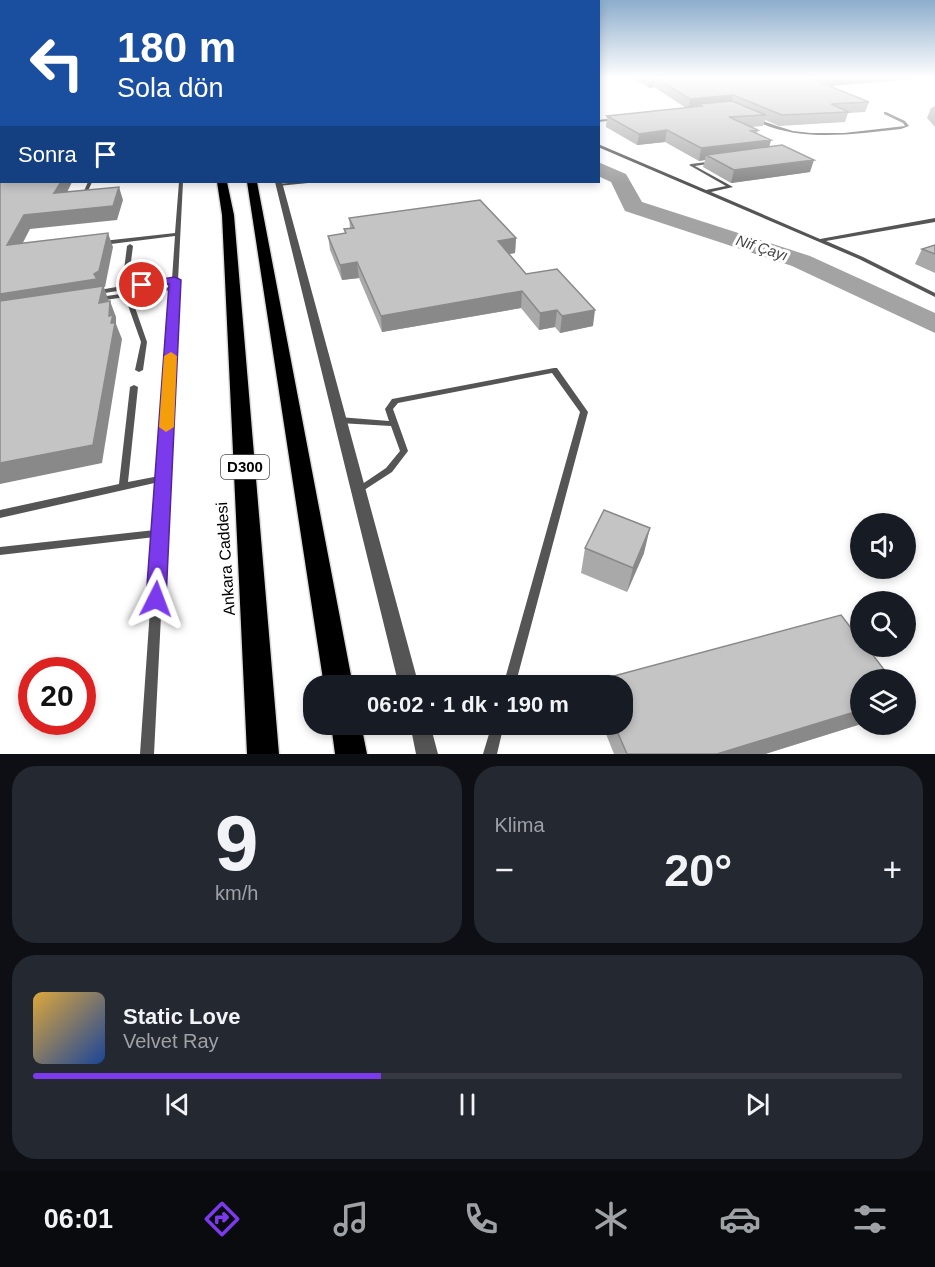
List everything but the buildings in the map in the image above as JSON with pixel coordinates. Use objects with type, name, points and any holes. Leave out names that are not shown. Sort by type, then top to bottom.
[{"type":"highway","name":"Ankara Caddesi","points":[[222,183],[229,227],[263,754]]},
{"type":"highway","points":[[252,183],[337,675]]},
{"type":"highway","points":[[348,735],[351,754]]},
{"type":"street","points":[[278,183],[406,675]]},
{"type":"street","points":[[423,735],[427,754]]},
{"type":"lane","points":[[747,116],[784,131],[811,136],[900,129],[907,126],[904,122],[885,113]]},
{"type":"lane","points":[[600,123],[621,121]]},
{"type":"lane","points":[[600,146],[820,240],[935,295]]},
{"type":"lane","points":[[706,191],[731,187],[691,165],[714,162]]},
{"type":"lane","points":[[82,201],[90,183]]},
{"type":"lane","points":[[147,754],[181,183]]},
{"type":"lane","points":[[820,240],[935,220]]},
{"type":"lane","points":[[98,244],[178,234]]},
{"type":"lane","points":[[130,246],[126,291],[144,342],[139,370]]},
{"type":"lane","points":[[92,300],[126,291],[175,284]]},
{"type":"lane","points":[[105,291],[126,291]]},
{"type":"lane","points":[[358,491],[388,470],[404,451],[389,409],[396,401],[554,370],[584,412],[512,675]]},
{"type":"lane","points":[[123,487],[134,387]]},
{"type":"lane","points":[[339,420],[394,424]]},
{"type":"lane","points":[[0,514],[163,478]]},
{"type":"lane","points":[[0,551],[160,533]]},
{"type":"lane","points":[[490,754],[495,735]]},
{"type":"waterway","name":"Nif Çayı","points":[[600,169],[619,178],[633,206],[801,261],[935,324]]},
{"type":"slow traffic","points":[[166,427],[171,356]]},
{"type":"route","points":[[142,285],[175,280],[156,599]]}]
